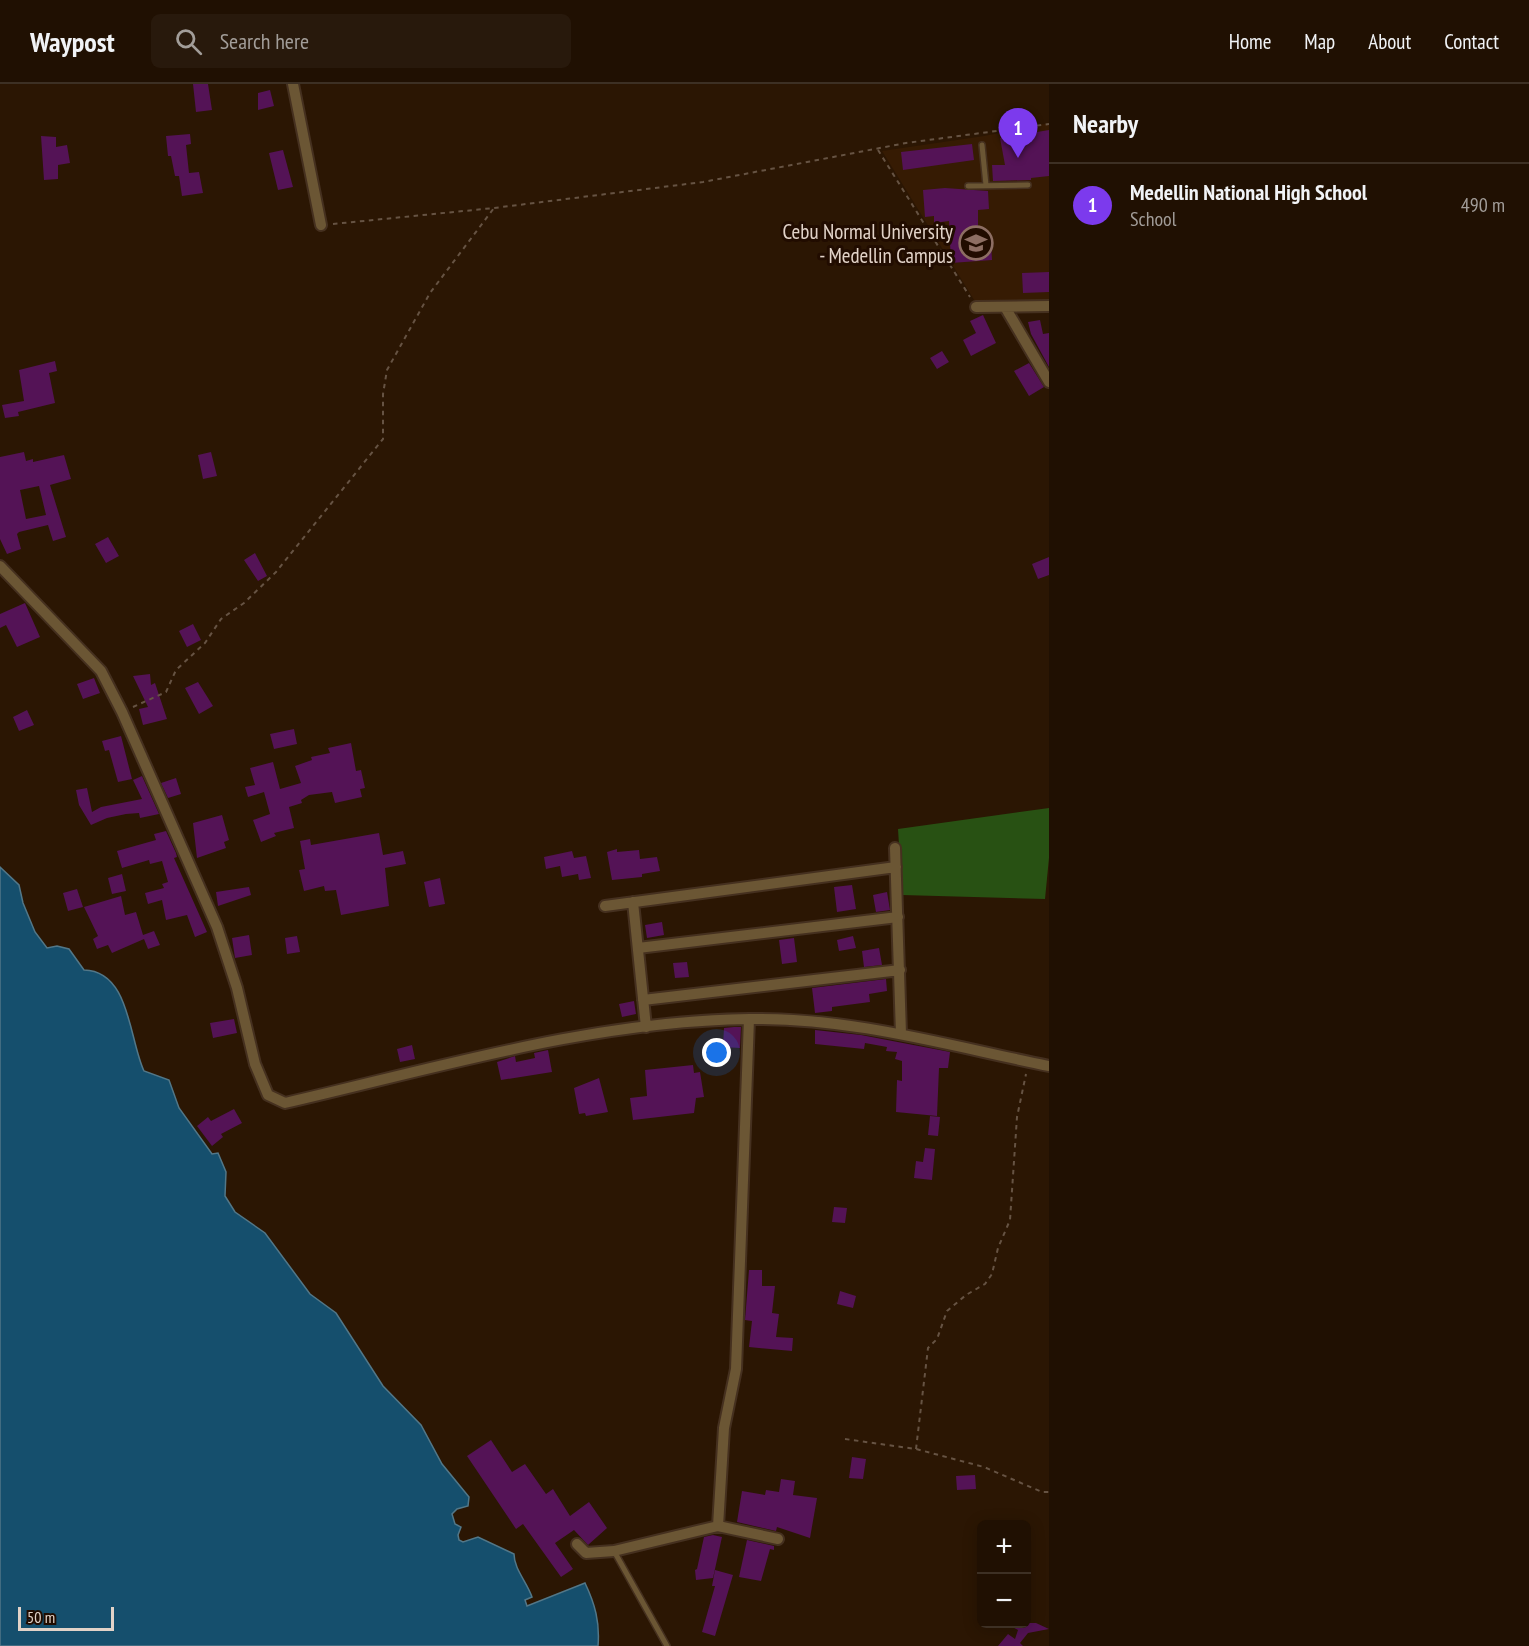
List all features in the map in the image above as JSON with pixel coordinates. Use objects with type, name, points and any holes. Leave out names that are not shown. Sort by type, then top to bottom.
[{"type":"street","points":[[293,84],[321,225]]},
{"type":"street","points":[[976,307],[1049,306]]},
{"type":"street","points":[[1005,307],[1049,382]]},
{"type":"street","points":[[0,566],[101,671],[122,712],[217,927],[237,988],[255,1064],[263,1090],[268,1095],[285,1103],[552,1041],[646,1027],[749,1018],[848,1025],[902,1034],[1049,1066]]},
{"type":"street","points":[[895,848],[902,1034]]},
{"type":"street","points":[[605,906],[896,867]]},
{"type":"street","points":[[633,902],[646,1027]]},
{"type":"street","points":[[638,948],[898,917]]},
{"type":"street","points":[[643,1000],[900,970]]},
{"type":"street","points":[[718,1526],[724,1428],[736,1370],[749,1018]]},
{"type":"street","points":[[577,1544],[586,1553],[614,1551],[718,1526],[778,1539]]},
{"type":"lane","points":[[982,145],[986,185]]},
{"type":"lane","points":[[968,186],[1028,185]]},
{"type":"lane","points":[[614,1551],[667,1646]]},
{"type":"path","points":[[321,225],[494,208],[703,182],[906,143],[1049,124]]},
{"type":"path","points":[[878,150],[976,307]]},
{"type":"path","points":[[122,712],[166,692],[176,670],[205,643],[221,619],[244,603],[276,572],[383,439],[383,394],[387,370],[430,293],[494,208]]},
{"type":"path","points":[[916,1449],[927,1348],[937,1339],[947,1311],[966,1295],[985,1284],[992,1274],[998,1248],[1010,1220],[1017,1117],[1028,1062]]},
{"type":"path","points":[[845,1438],[916,1449],[984,1467],[1042,1492],[1049,1492]]},
{"type":"shaded area","name":"Cebu Normal University - Medellin Campus","points":[[1049,123],[1049,301],[976,303],[882,151],[984,136]]},
{"type":"green space","points":[[1049,808],[1049,858],[1045,899],[902,895],[898,829]]},
{"type":"water","points":[[0,867],[19,885],[23,903],[35,932],[47,948],[57,946],[69,949],[84,970],[99,973],[111,982],[126,1009],[144,1071],[169,1080],[179,1108],[212,1154],[218,1153],[226,1172],[225,1196],[235,1212],[265,1233],[310,1294],[336,1313],[383,1386],[421,1425],[442,1464],[469,1497],[468,1506],[457,1509],[452,1514],[455,1524],[461,1527],[459,1540],[463,1542],[478,1537],[514,1554],[516,1565],[532,1597],[525,1600],[527,1606],[585,1583],[596,1613],[598,1646],[0,1646]]},
{"type":"building","points":[[193,84],[208,84],[212,110],[196,112]]},
{"type":"building","points":[[270,90],[274,106],[258,110],[258,93]]},
{"type":"building","points":[[1049,130],[1049,176],[1031,178],[1031,180],[993,181],[992,165],[1005,165],[1000,138]]},
{"type":"building","points":[[190,134],[191,144],[186,145],[189,173],[199,172],[203,193],[182,196],[179,176],[175,176],[171,156],[168,156],[166,136]]},
{"type":"building","points":[[41,136],[56,137],[56,147],[67,145],[70,163],[58,165],[58,179],[44,180]]},
{"type":"building","points":[[972,144],[974,160],[903,170],[901,152]]},
{"type":"building","points":[[283,150],[293,187],[278,190],[269,153]]},
{"type":"building","points":[[945,188],[988,191],[989,209],[978,210],[979,243],[991,242],[992,260],[951,263],[949,221],[934,223],[934,216],[925,217],[923,190]]},
{"type":"building","points":[[1049,272],[1049,292],[1023,293],[1022,273]]},
{"type":"building","points":[[983,315],[996,343],[971,356],[963,340],[976,333],[970,321]]},
{"type":"building","points":[[1040,320],[1043,334],[1049,333],[1049,367],[1031,334],[1028,322]]},
{"type":"building","points":[[942,351],[949,362],[937,369],[930,358]]},
{"type":"building","points":[[55,361],[57,371],[49,373],[55,403],[18,412],[19,416],[5,418],[2,405],[24,401],[19,370]]},
{"type":"building","points":[[1029,363],[1044,387],[1029,396],[1014,371]]},
{"type":"building","points":[[24,452],[26,461],[33,459],[33,462],[64,455],[71,479],[50,485],[66,537],[53,541],[48,525],[19,532],[17,534],[21,549],[7,554],[0,539],[0,457]],"holes":[[[39,486],[46,515],[26,519],[20,490]]]},
{"type":"building","points":[[211,452],[217,476],[203,479],[198,455]]},
{"type":"building","points":[[108,537],[119,556],[106,563],[95,544]]},
{"type":"building","points":[[255,553],[267,576],[258,581],[244,560]]},
{"type":"building","points":[[1049,557],[1049,575],[1038,579],[1032,564]]},
{"type":"building","points":[[25,603],[40,637],[17,647],[6,625],[0,628],[0,614]]},
{"type":"building","points":[[193,624],[201,640],[187,647],[179,631]]},
{"type":"building","points":[[150,674],[151,685],[155,683],[167,719],[143,725],[139,709],[148,707],[133,676]]},
{"type":"building","points":[[94,678],[100,693],[83,699],[77,684]]},
{"type":"building","points":[[198,682],[213,706],[199,714],[185,688]]},
{"type":"building","points":[[27,710],[34,725],[19,731],[13,717]]},
{"type":"building","points":[[294,729],[297,744],[274,749],[270,734]]},
{"type":"building","points":[[121,736],[132,779],[118,782],[109,750],[105,751],[102,741]]},
{"type":"building","points":[[351,743],[356,771],[361,770],[365,788],[360,789],[362,797],[335,803],[332,792],[309,795],[301,800],[302,803],[289,807],[294,828],[274,833],[276,836],[261,842],[253,820],[270,814],[264,792],[248,797],[245,787],[255,785],[250,768],[273,762],[280,789],[301,783],[295,766],[312,760],[311,757],[330,753],[328,748]]},
{"type":"building","points":[[142,776],[159,814],[140,818],[139,813],[126,814],[107,818],[91,825],[79,805],[76,790],[87,788],[92,812],[101,807],[142,799],[133,780]]},
{"type":"building","points":[[176,778],[181,794],[168,798],[161,783]]},
{"type":"building","points":[[222,815],[229,840],[224,842],[226,848],[197,858],[193,823]]},
{"type":"building","points":[[166,831],[176,853],[177,857],[174,858],[207,932],[195,937],[187,915],[166,920],[162,900],[148,904],[145,893],[164,888],[162,884],[168,882],[162,861],[150,864],[149,860],[122,868],[117,851],[156,840],[154,834]]},
{"type":"building","points":[[379,833],[383,855],[403,851],[406,864],[385,868],[389,906],[341,915],[336,890],[325,891],[324,886],[304,891],[299,870],[305,869],[300,841],[310,839],[311,845]]},
{"type":"building","points":[[617,849],[617,852],[639,850],[640,859],[657,857],[660,871],[642,874],[642,877],[612,880],[607,852]]},
{"type":"building","points":[[572,851],[574,858],[586,856],[591,878],[579,880],[578,874],[562,877],[560,866],[546,869],[544,857]]},
{"type":"building","points":[[122,874],[126,891],[112,894],[108,878]]},
{"type":"building","points":[[440,878],[445,904],[429,907],[424,882]]},
{"type":"building","points":[[852,885],[856,909],[837,912],[834,887]]},
{"type":"building","points":[[249,887],[251,895],[218,906],[216,892]]},
{"type":"building","points":[[77,889],[83,907],[68,911],[63,893]]},
{"type":"building","points":[[887,892],[890,910],[876,912],[873,895]]},
{"type":"building","points":[[121,896],[125,915],[136,912],[143,935],[154,931],[160,945],[148,949],[144,939],[112,953],[108,945],[97,949],[93,939],[98,936],[84,907]]},
{"type":"building","points":[[662,922],[664,935],[647,938],[645,925]]},
{"type":"building","points":[[249,935],[252,955],[235,958],[232,938]]},
{"type":"building","points":[[297,936],[300,952],[287,954],[285,938]]},
{"type":"building","points":[[853,936],[856,948],[839,951],[837,940]]},
{"type":"building","points":[[794,938],[797,962],[782,964],[779,940]]},
{"type":"building","points":[[879,948],[882,965],[864,967],[862,951]]},
{"type":"building","points":[[687,962],[689,977],[675,978],[673,963]]},
{"type":"building","points":[[886,979],[887,991],[869,994],[870,1002],[832,1007],[832,1011],[815,1013],[812,988]]},
{"type":"building","points":[[634,1001],[636,1014],[622,1017],[619,1004]]},
{"type":"building","points":[[234,1019],[237,1033],[213,1038],[210,1023]]},
{"type":"building","points":[[741,1027],[740,1048],[723,1047],[724,1028]]},
{"type":"building","points":[[815,1030],[861,1035],[950,1052],[948,1068],[939,1068],[937,1116],[896,1112],[897,1080],[902,1081],[902,1061],[895,1059],[897,1052],[886,1051],[887,1047],[865,1043],[864,1049],[815,1044]]},
{"type":"building","points":[[412,1045],[415,1059],[400,1062],[397,1049]]},
{"type":"building","points":[[548,1050],[552,1072],[501,1080],[497,1062],[515,1056],[516,1062],[535,1058],[534,1053]]},
{"type":"building","points":[[693,1065],[694,1073],[700,1072],[704,1097],[696,1098],[694,1113],[633,1120],[630,1098],[647,1096],[645,1070]]},
{"type":"building","points":[[599,1078],[608,1112],[586,1116],[585,1113],[579,1114],[574,1088]]},
{"type":"building","points":[[234,1109],[242,1123],[221,1134],[223,1137],[212,1146],[197,1126],[208,1117],[211,1121]]},
{"type":"building","points":[[930,1116],[940,1117],[938,1136],[928,1135]]},
{"type":"building","points":[[925,1148],[935,1149],[932,1180],[914,1178],[916,1161],[923,1162]]},
{"type":"building","points":[[834,1207],[847,1208],[845,1223],[832,1222]]},
{"type":"building","points":[[749,1270],[762,1270],[762,1286],[775,1286],[772,1313],[779,1314],[776,1337],[793,1338],[792,1351],[749,1347],[752,1321],[745,1320]]},
{"type":"building","points":[[840,1291],[856,1296],[853,1308],[837,1304]]},
{"type":"building","points":[[491,1440],[512,1472],[525,1464],[546,1494],[553,1489],[570,1516],[589,1502],[607,1528],[588,1545],[574,1530],[555,1543],[573,1569],[561,1577],[523,1524],[516,1529],[467,1456]]},
{"type":"building","points":[[852,1457],[866,1459],[863,1479],[849,1478]]},
{"type":"building","points":[[975,1475],[976,1489],[957,1490],[956,1476]]},
{"type":"building","points":[[781,1479],[795,1481],[793,1495],[817,1498],[810,1538],[777,1527],[776,1531],[737,1522],[742,1491],[765,1495],[766,1490],[779,1492]]},
{"type":"building","points":[[713,1535],[722,1537],[713,1578],[696,1580],[695,1570],[704,1537]]},
{"type":"building","points":[[747,1540],[774,1546],[774,1550],[770,1549],[761,1581],[739,1577]]},
{"type":"building","points":[[715,1570],[733,1575],[715,1636],[702,1632],[715,1586],[712,1586]]},
{"type":"building","points":[[1031,1623],[1049,1629],[1028,1633],[1020,1643],[1023,1646],[998,1646],[1008,1634],[1015,1639],[1018,1630],[1014,1628],[1031,1628]]},
{"type":"place","name":"Medellin National High School","points":[[1018,158]]},
{"type":"place","name":"Cebu Normal University - Medellin Campus","points":[[976,243]]}]
